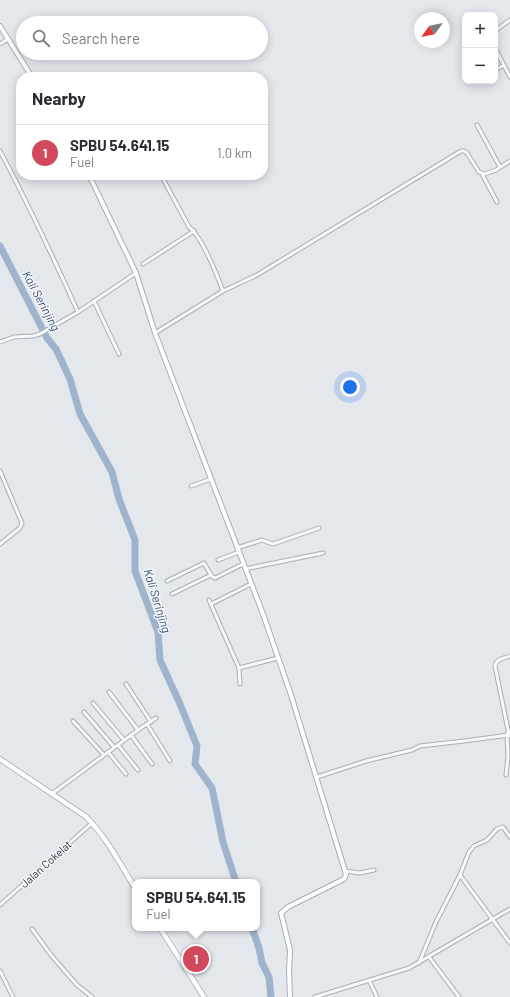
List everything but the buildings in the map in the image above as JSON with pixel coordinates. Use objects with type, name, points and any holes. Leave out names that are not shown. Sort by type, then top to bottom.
[{"type":"main road","points":[[0,759],[53,793],[85,816],[92,823],[132,883]]},
{"type":"main road","points":[[162,931],[204,997]]},
{"type":"street","points":[[498,29],[510,20]]},
{"type":"street","points":[[0,26],[16,52]]},
{"type":"street","points":[[0,44],[8,39]]},
{"type":"street","points":[[498,54],[510,77]]},
{"type":"street","points":[[21,60],[29,72]]},
{"type":"street","points":[[498,68],[504,65]]},
{"type":"street","points":[[477,125],[500,167]]},
{"type":"street","points":[[0,150],[49,247],[78,312]]},
{"type":"street","points":[[155,332],[223,291],[257,275],[461,151],[466,152],[479,172],[482,174],[497,202]]},
{"type":"street","points":[[482,174],[490,173],[510,161]]},
{"type":"street","points":[[91,180],[136,273],[155,332],[244,564],[278,658],[346,875],[344,879],[288,907],[281,913],[290,950],[290,997]]},
{"type":"street","points":[[164,180],[186,222],[202,244],[223,291]]},
{"type":"street","points":[[143,264],[194,231]]},
{"type":"street","points":[[0,342],[14,337],[33,336],[46,331],[78,312],[136,273]]},
{"type":"street","points":[[94,301],[119,354]]},
{"type":"street","points":[[0,471],[22,523],[20,528],[0,544]]},
{"type":"street","points":[[191,486],[211,479]]},
{"type":"street","points":[[218,560],[262,540],[273,544],[320,528]]},
{"type":"street","points":[[245,569],[323,553]]},
{"type":"street","points":[[167,582],[204,562],[213,578],[244,564]]},
{"type":"street","points":[[172,594],[211,575]]},
{"type":"street","points":[[211,604],[251,584]]},
{"type":"street","points":[[209,600],[239,668],[240,684]]},
{"type":"street","points":[[506,775],[508,735],[495,666],[496,662],[499,660],[510,656]]},
{"type":"street","points":[[239,668],[278,658]]},
{"type":"street","points":[[126,684],[152,722]]},
{"type":"street","points":[[109,692],[138,730]]},
{"type":"street","points":[[93,704],[124,740]]},
{"type":"street","points":[[84,712],[114,748]]},
{"type":"street","points":[[53,793],[118,744],[156,718]]},
{"type":"street","points":[[73,721],[104,755]]},
{"type":"street","points":[[147,724],[170,761]]},
{"type":"street","points":[[131,735],[152,764]]},
{"type":"street","points":[[316,777],[366,761],[412,750],[420,746],[508,735]]},
{"type":"street","points":[[118,744],[138,770]]},
{"type":"street","points":[[108,752],[126,774]]},
{"type":"street","name":"Jalan Cokelat","points":[[0,905],[92,823]]},
{"type":"street","points":[[419,963],[436,922],[460,875],[469,852],[474,846],[487,840],[493,832],[501,827],[503,827],[510,837]]},
{"type":"street","points":[[345,871],[360,873],[374,870]]},
{"type":"street","points":[[460,875],[494,919],[510,944]]},
{"type":"street","points":[[315,997],[408,968],[510,910]]},
{"type":"street","points":[[32,929],[51,956],[77,985],[92,997]]},
{"type":"street","points":[[429,957],[459,997]]},
{"type":"street","points":[[0,971],[14,997]]},
{"type":"street","points":[[368,980],[377,997]]},
{"type":"waterway","name":"Kali Serinjing","points":[[0,246],[47,338],[56,349],[70,379],[80,414],[112,472],[119,499],[135,540],[135,571],[158,632],[160,660],[197,746],[195,764],[212,788],[223,842],[235,879]]},
{"type":"waterway","name":"Kali Serinjing","points":[[253,931],[262,963],[269,977],[271,997]]},
{"type":"place","name":"SPBU 54.641.15","points":[[196,959]]}]
